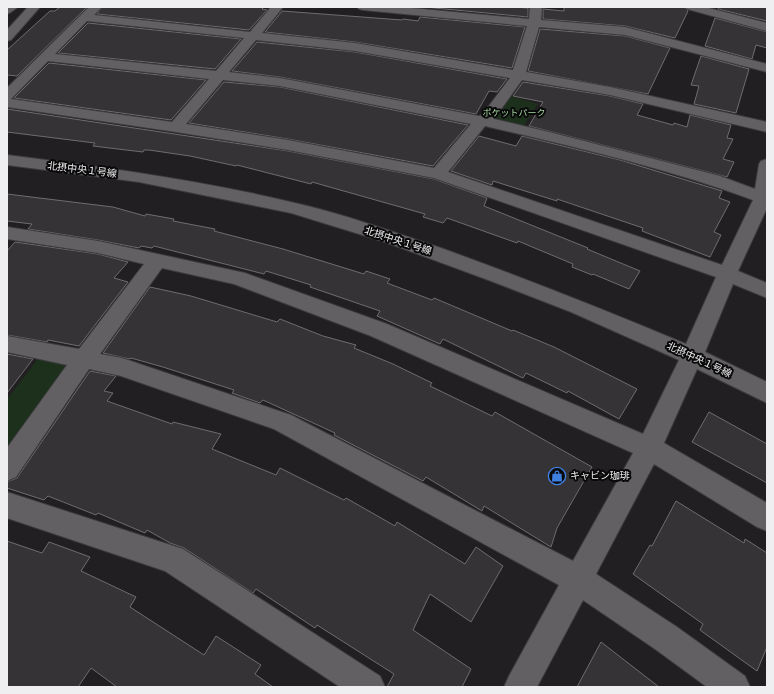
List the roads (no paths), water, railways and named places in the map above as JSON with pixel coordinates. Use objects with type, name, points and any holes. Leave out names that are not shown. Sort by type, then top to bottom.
[{"type":"street","points":[[7,10],[12,7]]},
{"type":"street","points":[[7,37],[34,7]]},
{"type":"street","points":[[7,96],[84,17],[96,7]]},
{"type":"street","points":[[176,127],[277,7]]},
{"type":"street","points":[[363,7],[451,14],[534,24],[625,31],[767,68]]},
{"type":"street","points":[[438,174],[481,121],[487,118],[518,74],[534,24],[536,7]]},
{"type":"street","points":[[691,7],[767,28]]},
{"type":"street","points":[[84,17],[355,47],[610,91],[767,127]]},
{"type":"street","points":[[45,57],[280,82],[481,121],[544,135],[714,180],[765,198]]},
{"type":"street","points":[[7,103],[176,127],[288,145],[438,174],[727,274],[767,291]]},
{"type":"street","name":"北摂中央１号線","points":[[7,160],[139,177],[294,208],[392,238],[498,276],[578,307],[692,356],[767,393]]},
{"type":"street","points":[[520,687],[649,448],[692,356],[727,274],[765,198],[767,164]]},
{"type":"street","points":[[7,233],[98,247],[238,278],[379,330],[649,448],[767,518]]},
{"type":"street","points":[[7,469],[157,260]]},
{"type":"street","points":[[7,344],[122,367],[282,422],[578,579],[666,638],[734,687]]},
{"type":"street","points":[[7,505],[173,559],[369,687]]},
{"type":"place","name":"キャビン珈琲","points":[[557,476]]},
{"type":"park label","name":"ポケットパーク","points":[[514,113]]}]
